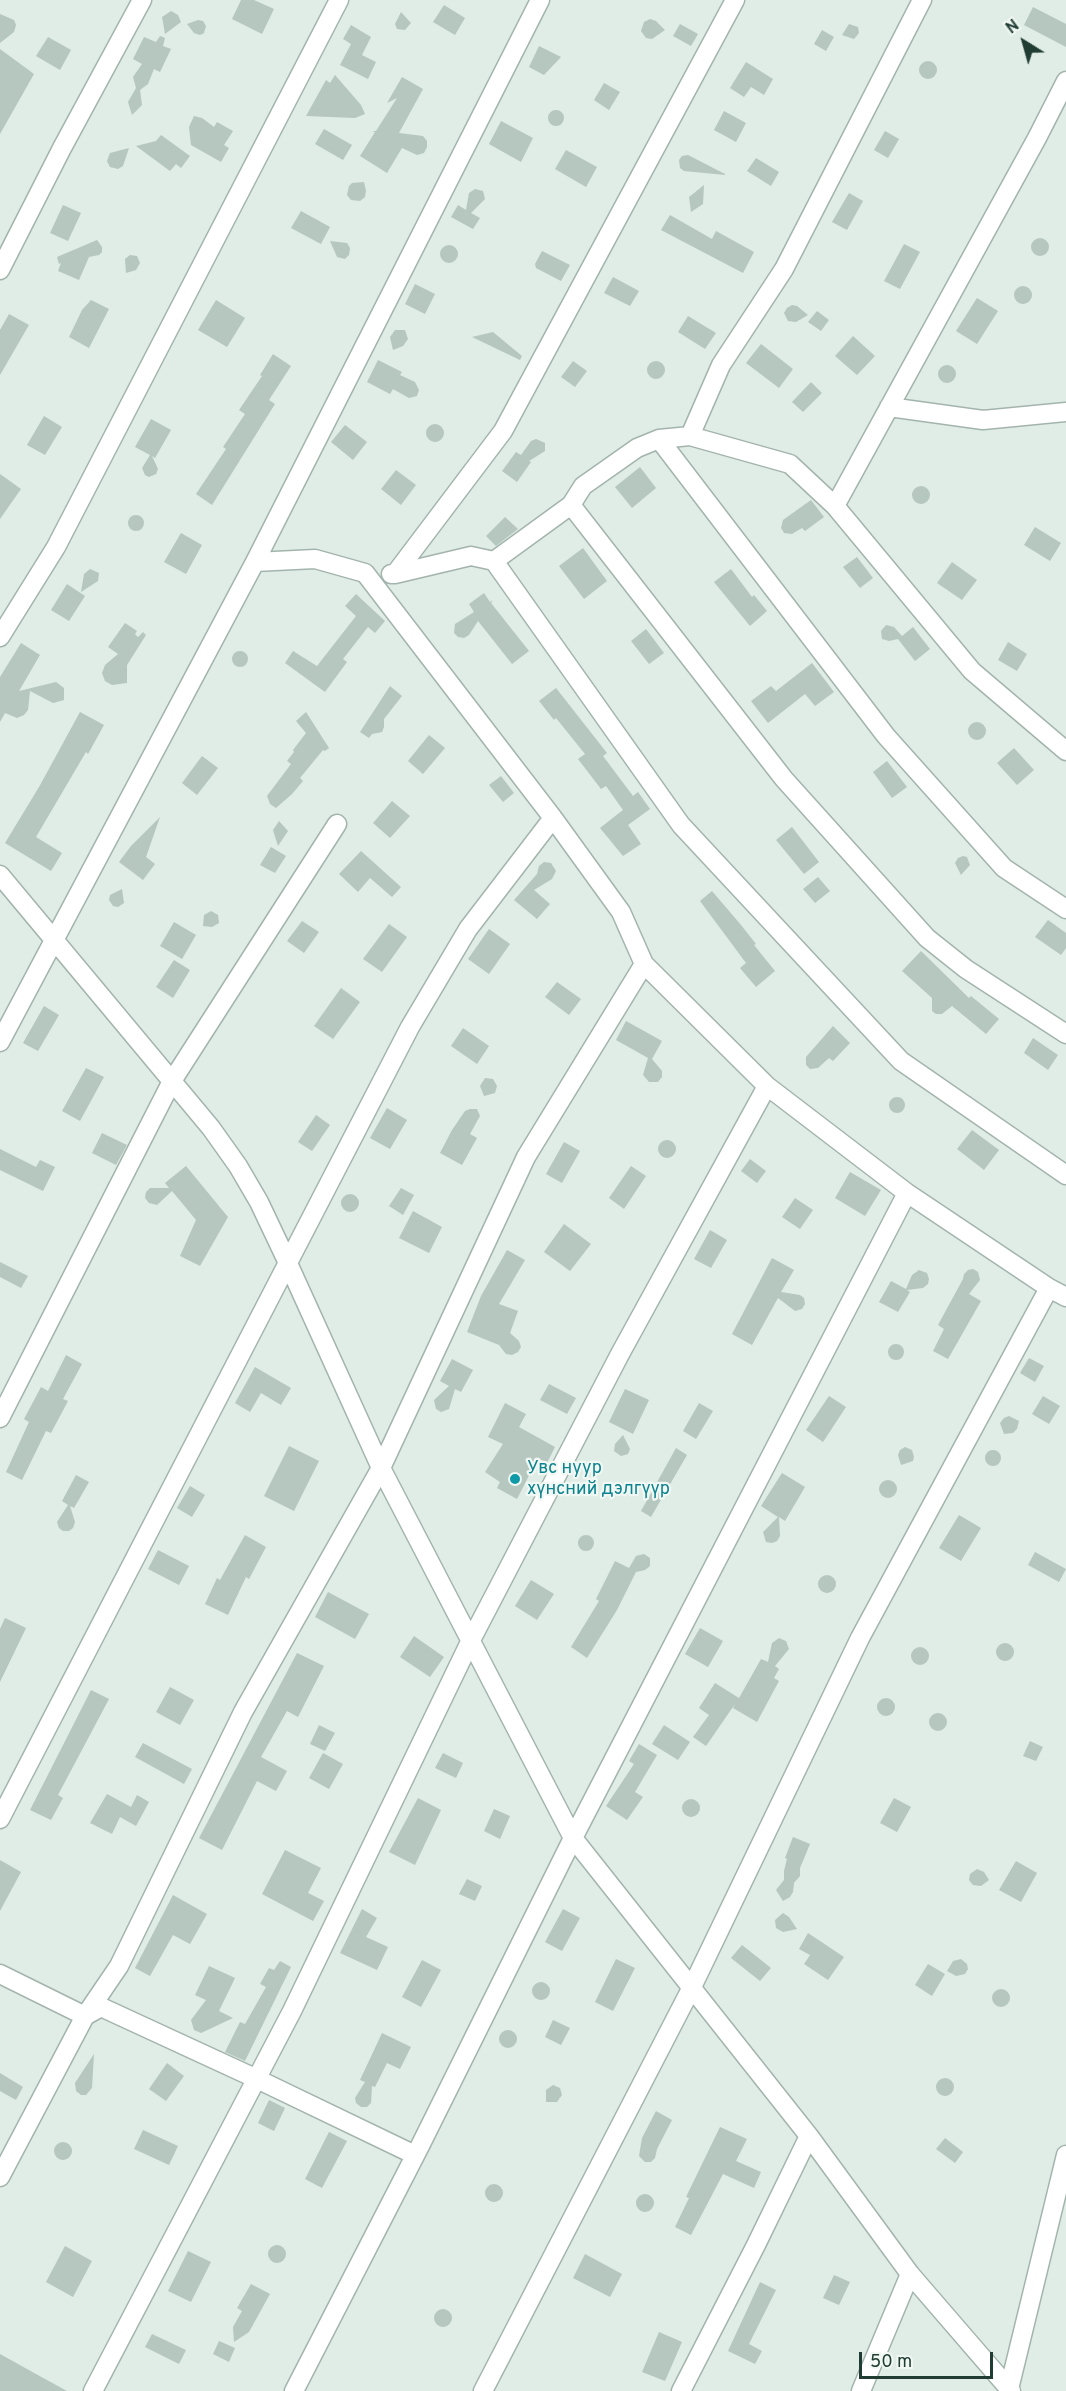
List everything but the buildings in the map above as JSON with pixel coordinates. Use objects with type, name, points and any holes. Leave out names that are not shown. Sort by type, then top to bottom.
[{"type":"street","points":[[0,270],[62,147],[142,0]]},
{"type":"street","points":[[0,637],[56,547],[339,0]]},
{"type":"street","points":[[0,1042],[255,562],[540,0]]},
{"type":"street","points":[[395,574],[503,431],[735,0]]},
{"type":"street","points":[[690,436],[721,365],[784,269],[921,0]]},
{"type":"street","points":[[835,506],[1066,81]]},
{"type":"street","points":[[889,407],[983,420],[1066,412]]},
{"type":"street","points":[[494,561],[571,505],[584,486],[637,448],[659,439],[690,436],[790,464],[835,506],[972,671],[1066,752]]},
{"type":"street","points":[[659,439],[886,736],[1004,868],[1066,909]]},
{"type":"street","points":[[571,505],[784,779],[927,938],[966,969],[1066,1034]]},
{"type":"street","points":[[255,562],[315,559],[365,573],[395,574],[471,556],[494,561],[681,825],[901,1061],[1066,1175]]},
{"type":"street","points":[[365,573],[553,818],[621,912],[644,964],[767,1086],[907,1193],[1066,1297]]},
{"type":"street","points":[[0,1819],[415,1017],[468,929],[553,818]]},
{"type":"street","points":[[0,1418],[172,1081],[336,824]]},
{"type":"street","points":[[0,875],[211,1128],[238,1166],[259,1202],[287,1261],[381,1468],[573,1838],[809,2136],[909,2274],[1010,2390]]},
{"type":"street","points":[[0,2177],[85,2016],[119,1966],[243,1712],[381,1468],[526,1157],[644,964]]},
{"type":"street","points":[[93,2391],[292,2011],[470,1642],[620,1354],[767,1086]]},
{"type":"street","points":[[294,2391],[415,2156],[573,1838],[907,1193]]},
{"type":"street","points":[[483,2391],[692,1987],[860,1638],[1049,1288]]},
{"type":"street","points":[[0,1974],[85,2016]]},
{"type":"street","points":[[85,2016],[101,2007],[257,2079],[415,2156]]},
{"type":"street","points":[[681,2391],[756,2246],[809,2136]]},
{"type":"street","points":[[1010,2390],[1066,2155]]},
{"type":"street","points":[[861,2391],[909,2274]]},
{"type":"place","name":"Увс нуур хүнсний дэлгүүр","points":[[515,1479]]}]
